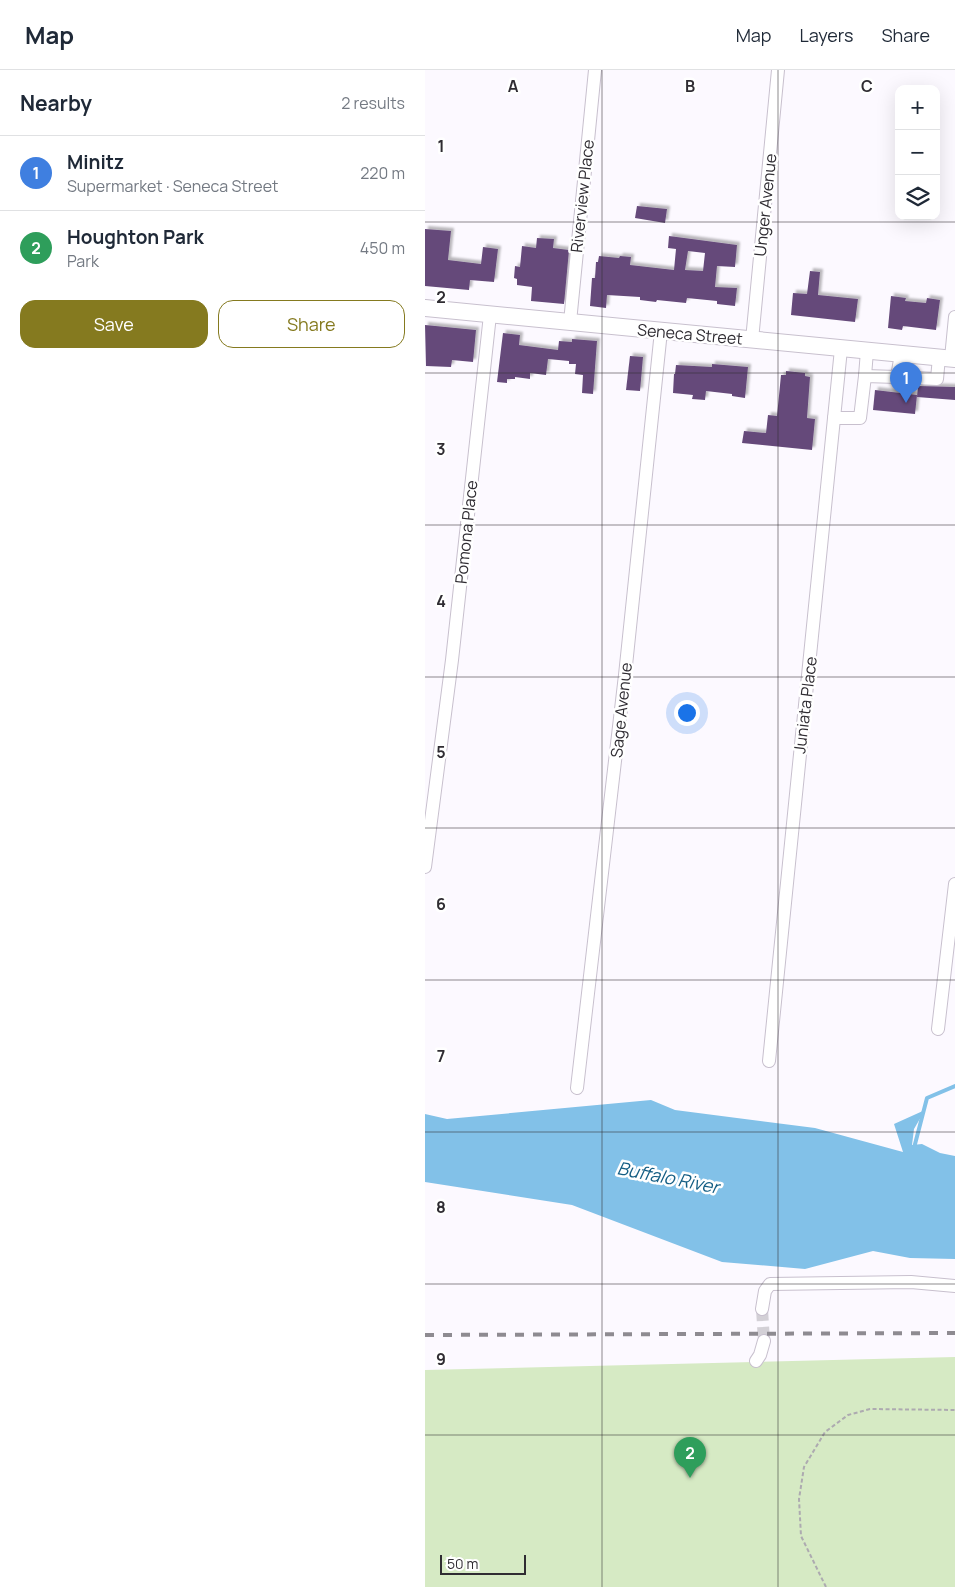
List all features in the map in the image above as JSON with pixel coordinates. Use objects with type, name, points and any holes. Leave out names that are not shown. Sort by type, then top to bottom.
[{"type":"main road","name":"Seneca Street","points":[[425,308],[948,358]]},
{"type":"street","name":"Riverview Place","points":[[570,322],[595,70]]},
{"type":"street","name":"Unger Avenue","points":[[752,340],[778,70]]},
{"type":"street","name":"Pomona Place","points":[[425,867],[452,660],[490,315]]},
{"type":"street","points":[[865,376],[937,379],[948,358],[955,317]]},
{"type":"street","name":"Sage Avenue","points":[[577,1088],[625,675],[661,331]]},
{"type":"street","name":"Juniata Place","points":[[769,1061],[795,785],[810,660],[841,349]]},
{"type":"street","points":[[834,418],[860,418],[867,351]]},
{"type":"street","points":[[897,377],[901,354]]},
{"type":"street","points":[[938,1029],[955,884]]},
{"type":"street","points":[[761,1309],[765,1291],[770,1284],[911,1282],[955,1286]]},
{"type":"street","points":[[756,1361],[761,1355],[764,1341]]},
{"type":"path","points":[[826,1587],[801,1536],[799,1500],[804,1468],[825,1432],[848,1415],[870,1409],[955,1410]]},
{"type":"green space","points":[[955,1357],[955,1587],[425,1587],[425,1370]]},
{"type":"water","points":[[651,1100],[675,1110],[815,1128],[903,1152],[894,1124],[925,1110],[914,1129],[912,1145],[922,1144],[940,1153],[955,1156],[955,1259],[910,1258],[873,1251],[805,1269],[722,1262],[572,1205],[425,1182],[425,1114],[447,1119]]},
{"type":"building","points":[[637,206],[667,209],[665,223],[635,218]]},
{"type":"building","points":[[425,229],[451,231],[448,260],[481,264],[483,247],[498,249],[494,282],[470,280],[469,290],[425,286]]},
{"type":"building","points":[[669,236],[737,245],[735,267],[717,266],[715,287],[737,288],[735,306],[717,304],[717,301],[687,298],[686,303],[657,300],[656,302],[640,300],[640,297],[607,295],[606,308],[590,306],[592,278],[595,278],[596,262],[598,262],[599,256],[631,257],[630,265],[674,270],[676,249],[668,248]],"holes":[[[688,251],[705,253],[703,271],[685,270]]]},
{"type":"building","points":[[537,238],[554,239],[553,248],[569,250],[564,304],[531,301],[532,287],[517,285],[517,279],[514,278],[515,266],[520,267],[522,246],[536,248]]},
{"type":"building","points":[[810,271],[820,272],[818,295],[858,299],[855,322],[791,315],[793,293],[807,294]]},
{"type":"building","points":[[891,296],[906,298],[905,301],[926,303],[927,298],[940,300],[936,330],[903,326],[902,330],[888,328]]},
{"type":"building","points":[[425,325],[476,330],[473,362],[452,360],[451,367],[426,366]]},
{"type":"building","points":[[503,333],[520,335],[519,345],[558,350],[559,341],[572,342],[572,339],[597,341],[593,394],[582,393],[583,375],[575,374],[576,364],[569,364],[569,361],[548,359],[546,375],[530,373],[530,379],[515,377],[515,379],[507,379],[507,383],[497,382]]},
{"type":"building","points":[[630,356],[643,357],[640,391],[626,390]]},
{"type":"building","points":[[712,364],[748,367],[745,398],[732,396],[732,394],[706,391],[705,400],[692,399],[693,395],[673,393],[676,365],[712,367]]},
{"type":"building","points":[[786,371],[805,373],[805,376],[810,377],[807,418],[815,419],[812,450],[742,443],[744,431],[766,433],[768,415],[777,416],[781,375],[786,375]]},
{"type":"building","points":[[918,386],[955,387],[955,400],[917,397]]},
{"type":"building","points":[[875,390],[917,395],[915,414],[873,410]]},
{"type":"waterway","name":"Buffalo River","points":[[914,1148],[927,1098],[955,1086]]},
{"type":"tunnel","points":[[762,1309],[764,1341]]},
{"type":"railway","points":[[425,1335],[955,1333]]},
{"type":"place","name":"Minitz","points":[[906,403]]},
{"type":"place","name":"Houghton Park","points":[[690,1478]]}]
